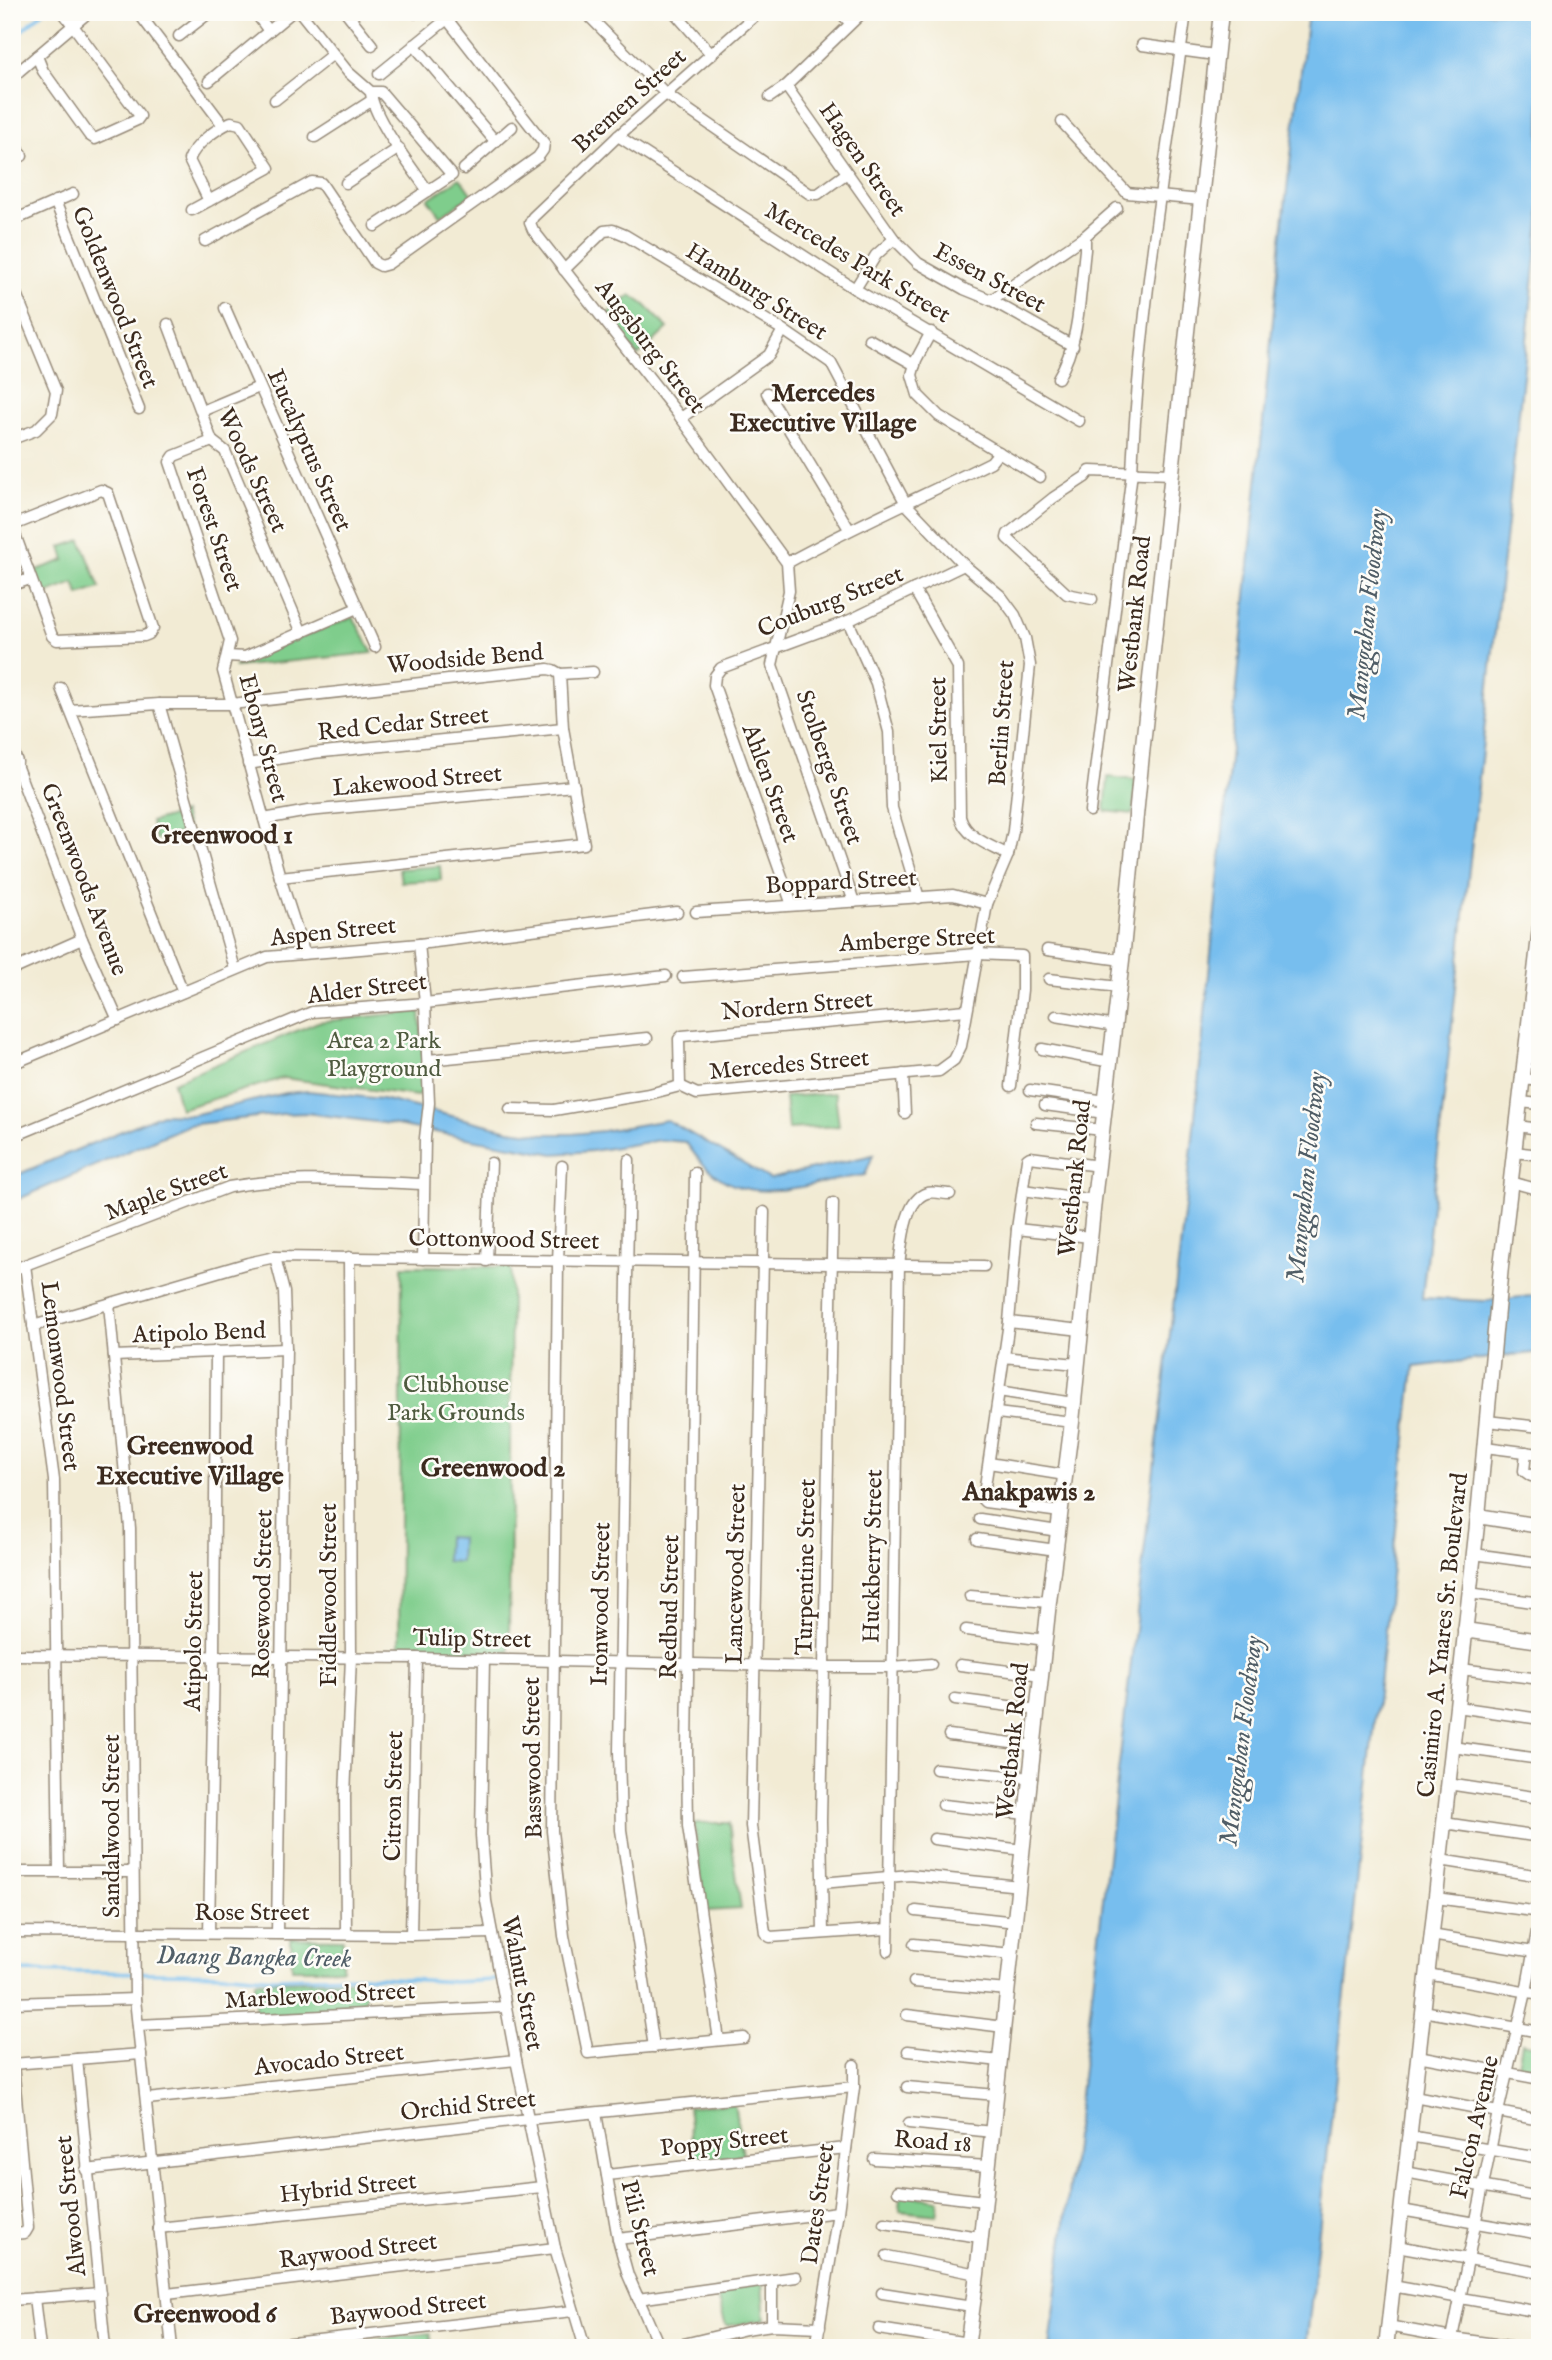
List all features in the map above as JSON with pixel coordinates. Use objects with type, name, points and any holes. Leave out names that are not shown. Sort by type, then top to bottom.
[{"type":"street","points":[[37,56],[43,71],[94,139],[141,116],[63,12]]},
{"type":"street","points":[[12,79],[89,12]]},
{"type":"street","points":[[138,12],[223,125]]},
{"type":"street","points":[[179,36],[210,12]]},
{"type":"street","points":[[255,12],[269,31]]},
{"type":"street","points":[[209,81],[292,12]]},
{"type":"street","points":[[300,12],[371,96],[399,148],[428,191]]},
{"type":"street","points":[[346,12],[372,46]]},
{"type":"street","points":[[585,12],[667,95],[810,194],[818,194],[848,173]]},
{"type":"street","points":[[674,12],[712,55]]},
{"type":"street","points":[[840,12],[850,23]]},
{"type":"street","points":[[770,97],[786,86],[863,12]]},
{"type":"street","points":[[1090,811],[1132,472],[1134,421],[1159,195],[1186,12]]},
{"type":"street","name":"Westbank Road","points":[[967,2345],[967,2306],[977,2274],[1016,1922],[1013,1886],[1023,1850],[1032,1778],[1049,1602],[1072,1422],[1115,1026],[1220,12]]},
{"type":"street","name":"Bremen Street","points":[[530,223],[533,216],[618,136],[757,13]]},
{"type":"street","points":[[205,241],[312,182],[321,183],[374,263],[381,266],[388,264],[538,157],[543,150],[544,143],[447,16],[379,74]]},
{"type":"street","points":[[414,45],[495,141]]},
{"type":"street","points":[[1142,45],[1215,55]]},
{"type":"street","points":[[275,100],[333,54]]},
{"type":"street","name":"Hagen Street","points":[[786,86],[894,239],[876,255],[855,289]]},
{"type":"street","points":[[315,137],[371,96],[381,92],[452,175],[375,226]]},
{"type":"street","points":[[192,211],[269,168],[240,124],[231,122],[223,125],[197,148],[189,160],[209,201]]},
{"type":"street","points":[[1062,122],[1127,193],[1201,200]]},
{"type":"street","points":[[464,169],[512,127]]},
{"type":"street","points":[[12,135],[22,156]]},
{"type":"street","name":"Mercedes Park Street","points":[[618,136],[855,289],[1079,421]]},
{"type":"street","points":[[346,183],[399,148]]},
{"type":"street","points":[[12,221],[73,194]]},
{"type":"street","name":"Goldenwood Street","points":[[55,201],[139,409]]},
{"type":"street","points":[[991,300],[1085,236],[1117,208]]},
{"type":"street","name":"Augsburg Street","points":[[530,223],[681,418],[787,563]]},
{"type":"street","name":"Hamburg Street","points":[[564,270],[604,231],[614,230],[783,330],[831,363],[906,504]]},
{"type":"street","points":[[1058,378],[1067,364],[1073,346],[1085,236]]},
{"type":"street","name":"Essen Street","points":[[894,239],[918,263],[1073,346]]},
{"type":"street","points":[[12,284],[56,391],[52,414],[36,430],[12,439]]},
{"type":"street","name":"Eucalyptus Street","points":[[225,308],[375,647]]},
{"type":"street","name":"Woods Street","points":[[168,324],[212,441],[225,451],[302,633]]},
{"type":"street","points":[[681,418],[769,355],[783,330]]},
{"type":"street","points":[[931,332],[912,375],[918,395],[939,416],[1040,477]]},
{"type":"street","points":[[869,339],[915,365]]},
{"type":"street","points":[[202,411],[259,387]]},
{"type":"street","points":[[767,393],[849,529]]},
{"type":"street","name":"Forest Street","points":[[212,441],[174,456],[170,462],[230,641],[227,656]]},
{"type":"street","points":[[776,646],[789,591],[787,563],[849,529],[991,462],[999,452]]},
{"type":"street","points":[[1092,598],[1066,594],[1007,538],[1010,531],[1090,471],[1171,474]]},
{"type":"street","points":[[104,490],[153,628],[144,636],[57,640],[52,636],[30,579],[14,536],[13,529],[16,524],[104,490]]},
{"type":"street","name":"Berlin Street","points":[[906,504],[964,565],[1002,596],[1015,615],[1025,638],[1030,665],[1013,831],[1008,855],[988,904],[966,1010]]},
{"type":"street","name":"Couburg Street","points":[[715,676],[721,668],[848,621],[964,565]]},
{"type":"street","points":[[12,585],[30,579]]},
{"type":"street","name":"Kiel Street","points":[[914,589],[960,672],[960,817],[963,826],[969,834],[1008,855]]},
{"type":"street","points":[[227,656],[245,657],[357,608]]},
{"type":"street","points":[[848,621],[876,683],[888,732],[892,808],[919,898]]},
{"type":"street","name":"Stolberge Street","points":[[776,646],[772,665],[854,902]]},
{"type":"street","name":"Ebony Street","points":[[227,656],[223,671],[231,704],[304,952]]},
{"type":"street","name":"Woodside Bend","points":[[70,710],[159,704],[231,704],[537,670],[553,670],[559,674],[563,727],[584,844],[280,877]]},
{"type":"street","points":[[559,674],[593,672]]},
{"type":"street","name":"Ahlen Street","points":[[715,676],[713,685],[792,905]]},
{"type":"street","points":[[61,688],[183,992]]},
{"type":"street","points":[[159,704],[235,969]]},
{"type":"street","name":"Red Cedar Street","points":[[248,764],[313,753],[563,727]]},
{"type":"street","name":"Greenwoods Avenue","points":[[13,760],[82,939],[118,1020]]},
{"type":"street","name":"Lakewood Street","points":[[264,819],[308,811],[574,786]]},
{"type":"street","name":"Boppard Street","points":[[696,912],[958,895],[988,904]]},
{"type":"street","name":"Aspen Street","points":[[12,1065],[267,957],[419,944],[677,912]]},
{"type":"street","name":"Casimiro A. Ynares Sr. Boulevard","points":[[1385,2348],[1474,1554],[1514,1152],[1523,1079],[1532,1058],[1539,934]]},
{"type":"street","points":[[12,955],[15,969],[82,939]]},
{"type":"street","points":[[419,944],[425,1003],[429,1103],[423,1184],[423,1259]]},
{"type":"street","points":[[1047,950],[1122,960]]},
{"type":"street","name":"Amberge Street","points":[[683,977],[977,954],[1023,957],[1011,1086]]},
{"type":"street","name":"Alder Street","points":[[12,1137],[312,1012],[425,1003],[666,976]]},
{"type":"street","points":[[1049,979],[1119,987]]},
{"type":"street","name":"Mercedes Street","points":[[680,1086],[697,1094],[939,1071],[954,1060],[961,1046],[966,1010]]},
{"type":"street","name":"Nordern Street","points":[[680,1086],[679,1039],[682,1036],[966,1010]]},
{"type":"street","points":[[1056,1016],[1115,1026]]},
{"type":"street","points":[[428,1060],[647,1038]]},
{"type":"street","points":[[1042,1049],[1111,1062]]},
{"type":"street","points":[[903,1074],[905,1113]]},
{"type":"street","points":[[1523,1079],[1540,1081]]},
{"type":"street","points":[[510,1109],[554,1110],[636,1097],[680,1086]]},
{"type":"street","points":[[1031,1090],[1105,1107]]},
{"type":"street","points":[[1520,1102],[1540,1104]]},
{"type":"street","points":[[1045,1105],[1105,1107]]},
{"type":"street","points":[[1036,1123],[1103,1130]]},
{"type":"street","points":[[1517,1126],[1540,1129]]},
{"type":"street","points":[[1514,1152],[1540,1155]]},
{"type":"street","points":[[1060,1512],[983,1500],[1009,1322],[1017,1230],[1027,1159],[1030,1157],[1099,1166]]},
{"type":"street","name":"Ironwood Street","points":[[628,1160],[619,1751],[621,1830],[654,2047]]},
{"type":"street","points":[[487,1261],[491,1163]]},
{"type":"street","name":"Basswood Street","points":[[562,1167],[558,1261],[552,1831],[564,1936],[588,2053],[654,2047]]},
{"type":"street","name":"Redbud Street","points":[[695,1172],[688,1825],[719,2040]]},
{"type":"street","name":"Maple Street","points":[[12,1270],[229,1187],[288,1180],[423,1184]]},
{"type":"street","points":[[1511,1182],[1540,1190]]},
{"type":"street","points":[[1023,1190],[1094,1200]]},
{"type":"street","name":"Huckberry Street","points":[[888,1951],[899,1265],[904,1230],[918,1198],[928,1193],[950,1194]]},
{"type":"street","name":"Turpentine Street","points":[[823,1933],[824,1667],[832,1203]]},
{"type":"street","name":"Lancewood Street","points":[[764,1212],[751,1826],[766,1936],[823,1933]]},
{"type":"street","points":[[1017,1230],[1090,1237]]},
{"type":"street","name":"Cottonwood Street","points":[[33,1326],[275,1257],[984,1266]]},
{"type":"street","name":"Rosewood Street","points":[[275,1257],[284,1292],[286,1349],[277,1933]]},
{"type":"street","name":"Fiddlewood Street","points":[[346,1933],[345,1796],[351,1657],[349,1257]]},
{"type":"street","name":"Lemonwood Street","points":[[26,1265],[54,1480],[59,1871]]},
{"type":"street","name":"Sandalwood Street","points":[[109,1304],[130,1528],[135,1999],[172,2348]]},
{"type":"street","points":[[1009,1322],[1081,1330]]},
{"type":"street","name":"Atipolo Bend","points":[[114,1356],[286,1349]]},
{"type":"street","name":"Atipolo Street","points":[[209,1933],[216,1351]]},
{"type":"street","points":[[1003,1357],[1077,1364]]},
{"type":"street","points":[[999,1391],[1073,1403]]},
{"type":"street","points":[[996,1413],[1072,1422]]},
{"type":"street","points":[[1487,1421],[1540,1427]]},
{"type":"street","points":[[1485,1447],[1540,1454]]},
{"type":"street","points":[[1525,1452],[1524,1471],[1531,1476],[1540,1477]]},
{"type":"street","points":[[989,1463],[1065,1475]]},
{"type":"street","points":[[1478,1516],[1540,1526]]},
{"type":"street","points":[[980,1519],[1058,1531]]},
{"type":"street","points":[[977,1539],[1056,1550]]},
{"type":"street","points":[[1474,1554],[1540,1563]]},
{"type":"street","points":[[1469,1593],[1540,1603]]},
{"type":"street","points":[[970,1596],[1049,1602]]},
{"type":"street","points":[[966,1630],[1046,1640]]},
{"type":"street","points":[[1465,1630],[1540,1641]]},
{"type":"street","name":"Tulip Street","points":[[12,1655],[351,1657],[824,1667],[931,1664]]},
{"type":"street","name":"Citron Street","points":[[411,1935],[417,1658]]},
{"type":"street","name":"Walnut Street","points":[[484,1659],[482,1875],[505,2007],[555,2248],[585,2348]]},
{"type":"street","points":[[960,1665],[1042,1675]]},
{"type":"street","points":[[1461,1669],[1540,1679]]},
{"type":"street","points":[[956,1699],[1039,1710]]},
{"type":"street","points":[[1457,1707],[1540,1719]]},
{"type":"street","points":[[949,1735],[1035,1746]]},
{"type":"street","points":[[1452,1747],[1540,1759]]},
{"type":"street","points":[[936,1769],[1032,1778]]},
{"type":"street","points":[[1448,1784],[1540,1798]]},
{"type":"street","points":[[943,1805],[1027,1814]]},
{"type":"street","points":[[1444,1823],[1540,1837]]},
{"type":"street","points":[[934,1839],[1023,1850]]},
{"type":"street","points":[[1440,1860],[1540,1876]]},
{"type":"street","points":[[12,1872],[132,1872]]},
{"type":"street","points":[[822,1883],[910,1875],[1013,1886]]},
{"type":"street","points":[[1436,1898],[1540,1913]]},
{"type":"street","points":[[916,1911],[1016,1922]]},
{"type":"street","name":"Falcon Avenue","points":[[1451,2343],[1497,2112],[1537,1953],[1540,1913]]},
{"type":"street","points":[[823,1933],[888,1929]]},
{"type":"street","name":"Rose Street","points":[[12,1933],[492,1933]]},
{"type":"street","points":[[1431,1936],[1537,1953]]},
{"type":"street","points":[[914,1944],[1012,1954]]},
{"type":"street","points":[[1427,1974],[1540,1994]]},
{"type":"street","points":[[914,1982],[1007,1990]]},
{"type":"street","points":[[12,2003],[135,1999]]},
{"type":"street","name":"Marblewood Street","points":[[138,2025],[505,2007]]},
{"type":"street","points":[[1423,2011],[1540,2032]]},
{"type":"street","points":[[907,2015],[1004,2027]]},
{"type":"street","points":[[654,2047],[744,2038]]},
{"type":"street","points":[[908,2052],[1000,2061]]},
{"type":"street","points":[[12,2234],[25,2233],[29,2228],[13,2064],[141,2054]]},
{"type":"street","points":[[1418,2056],[1540,2079]]},
{"type":"street","name":"Alwood Street","points":[[77,2059],[105,2348]]},
{"type":"street","name":"Avocado Street","points":[[147,2099],[516,2060]]},
{"type":"street","name":"Dates Street","points":[[816,2348],[838,2212],[854,2087],[854,2065]]},
{"type":"street","name":"Orchid Street","points":[[86,2170],[528,2119],[854,2087]]},
{"type":"street","points":[[907,2087],[996,2095]]},
{"type":"street","points":[[1413,2096],[1540,2120]]},
{"type":"street","name":"Pili Street","points":[[596,2113],[618,2239],[628,2275],[660,2348]]},
{"type":"street","points":[[909,2123],[992,2132]]},
{"type":"street","points":[[1409,2136],[1540,2158]]},
{"type":"street","name":"Poppy Street","points":[[607,2175],[846,2148]]},
{"type":"street","name":"Road 18","points":[[874,2159],[988,2166]]},
{"type":"street","points":[[1405,2172],[1540,2197]]},
{"type":"street","name":"Hybrid Street","points":[[158,2228],[542,2187]]},
{"type":"street","points":[[898,2191],[985,2201]]},
{"type":"street","points":[[1401,2210],[1540,2234]]},
{"type":"street","points":[[618,2239],[838,2212]]},
{"type":"street","points":[[884,2223],[980,2237]]},
{"type":"street","points":[[1397,2246],[1540,2272]]},
{"type":"street","name":"Raywood Street","points":[[167,2294],[555,2248]]},
{"type":"street","points":[[887,2256],[977,2274]]},
{"type":"street","points":[[638,2299],[796,2277]]},
{"type":"street","points":[[772,2280],[772,2325]]},
{"type":"street","points":[[1392,2286],[1540,2312]]},
{"type":"street","points":[[12,2300],[100,2293]]},
{"type":"street","points":[[882,2293],[967,2306]]},
{"type":"street","points":[[34,2298],[40,2348]]},
{"type":"street","name":"Baywood Street","points":[[248,2348],[573,2311]]},
{"type":"street","points":[[667,2348],[772,2325],[820,2327]]},
{"type":"street","points":[[1388,2326],[1451,2343],[1523,2348]]},
{"type":"street","points":[[879,2329],[967,2345]]},
{"type":"green space","points":[[460,178],[472,195],[440,216],[428,199]]},
{"type":"green space","points":[[631,295],[668,328],[638,356],[605,316]]},
{"type":"green space","points":[[81,540],[100,588],[79,595],[74,583],[43,595],[34,571],[65,560],[61,547]]},
{"type":"green space","points":[[353,617],[373,653],[234,667],[247,659]]},
{"type":"green space","points":[[1108,777],[1136,780],[1133,814],[1105,811]]},
{"type":"green space","points":[[183,813],[188,830],[156,840],[151,822]]},
{"type":"green space","points":[[440,866],[441,880],[401,882],[399,869]]},
{"type":"green space","name":"Area 2 Park Playground","points":[[420,1011],[425,1089],[417,1096],[283,1078],[180,1109],[173,1082],[318,1022]]},
{"type":"green space","points":[[835,1093],[839,1126],[788,1129],[785,1097]]},
{"type":"green space","name":"Clubhouse Park Grounds","points":[[402,1266],[511,1267],[509,1652],[399,1651]]},
{"type":"green space","points":[[694,1823],[729,1823],[741,1909],[705,1911]]},
{"type":"green space","points":[[291,1938],[343,1939],[342,1969],[292,1969]]},
{"type":"green space","points":[[365,1980],[365,2010],[255,2016],[255,1981]]},
{"type":"green space","points":[[1522,2043],[1540,2047],[1540,2074],[1517,2070]]},
{"type":"green space","points":[[734,2104],[743,2155],[694,2162],[688,2106]]},
{"type":"green space","points":[[901,2195],[939,2200],[937,2215],[900,2211]]},
{"type":"green space","points":[[762,2283],[765,2320],[726,2326],[715,2290]]},
{"type":"green space","points":[[430,2333],[433,2348],[301,2348],[317,2346]]},
{"type":"water","name":"Manggahan Floodway","points":[[1308,12],[1540,12],[1540,221],[1422,1298],[1485,1301],[1540,1295],[1540,1352],[1414,1367],[1306,2348],[1050,2348],[1192,1147],[1280,248]]},
{"type":"water","points":[[308,1091],[382,1099],[509,1130],[541,1134],[603,1131],[667,1120],[770,1179],[873,1155],[865,1175],[767,1191],[745,1189],[725,1181],[705,1166],[686,1142],[660,1140],[554,1154],[391,1124],[306,1113],[282,1114],[188,1125],[12,1202],[12,1177],[162,1114],[192,1115],[286,1093]]},
{"type":"water","points":[[447,1537],[461,1538],[460,1562],[446,1561]]},
{"type":"waterway","points":[[12,39],[43,12]]},
{"type":"waterway","name":"Daang Bangka Creek","points":[[12,1971],[231,1974],[274,1978],[362,1976],[454,1982],[495,1980]]},
{"type":"district","name":"Mercedes Executive Village","points":[[823,407]]},
{"type":"district","name":"Greenwood 1","points":[[222,834]]},
{"type":"district","name":"Greenwood Executive Village","points":[[190,1460]]},
{"type":"district","name":"Greenwood 2","points":[[493,1467]]},
{"type":"district","name":"Anakpawis 2","points":[[1029,1491]]},
{"type":"district","name":"Greenwood 6","points":[[205,2313]]}]
